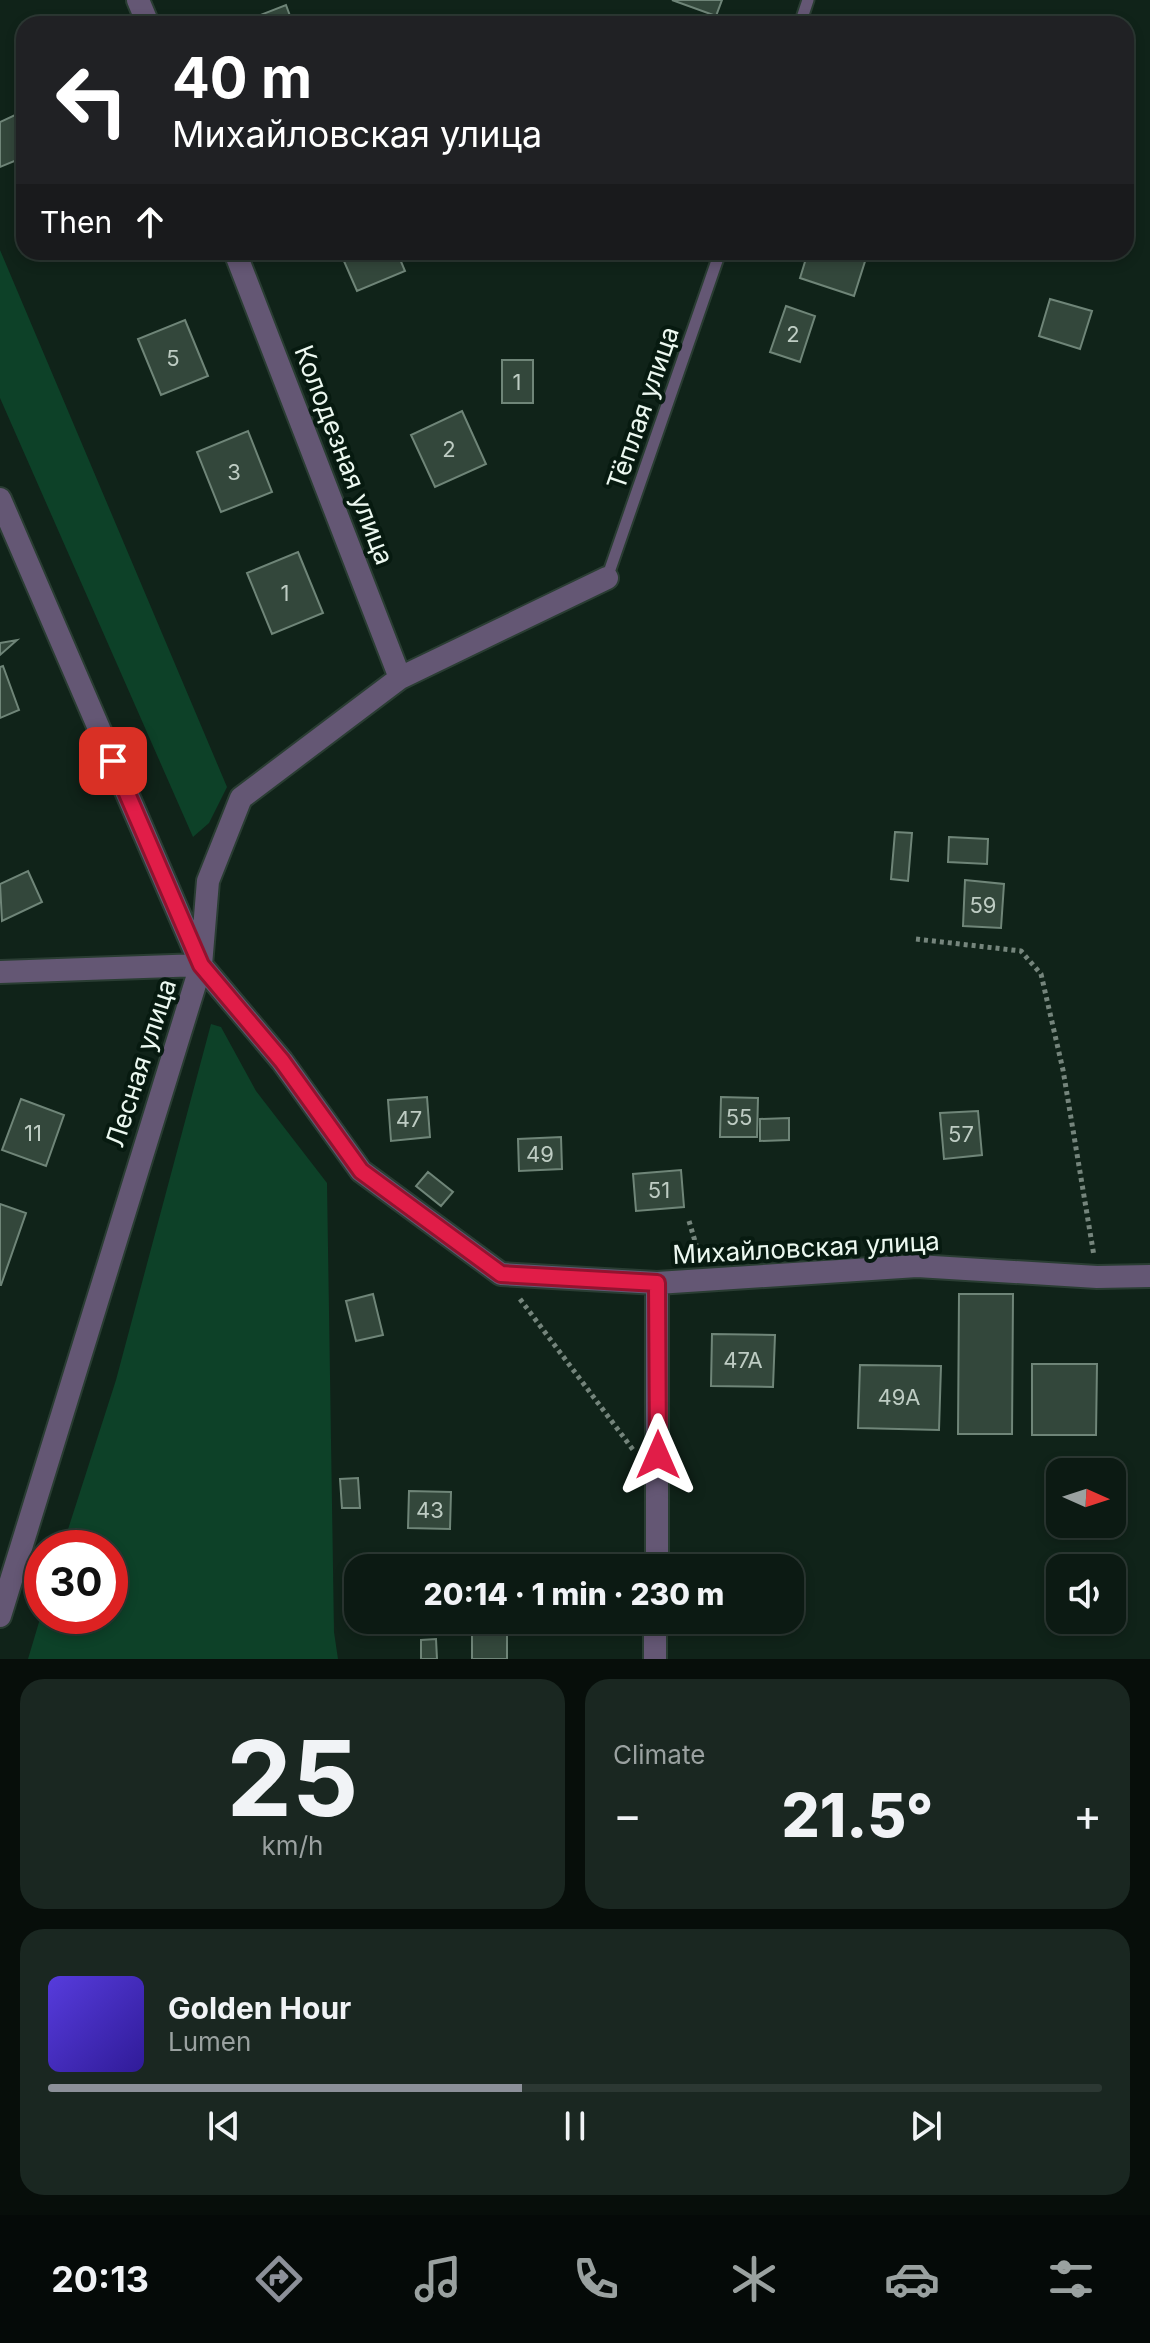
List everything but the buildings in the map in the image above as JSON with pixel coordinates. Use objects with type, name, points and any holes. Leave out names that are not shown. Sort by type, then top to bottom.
[{"type":"street","name":"Колодезная улица","points":[[238,260],[400,678]]},
{"type":"street","name":"Лесная улица","points":[[0,499],[201,965],[0,1616]]},
{"type":"street","points":[[501,1274],[361,1171],[282,1061],[201,965],[208,881],[241,798],[400,678],[607,578]]},
{"type":"street","points":[[0,972],[201,965]]},
{"type":"street","name":"Михайловская улица","points":[[501,1274],[657,1283],[917,1266],[1097,1277],[1150,1276]]},
{"type":"street","name":"Михайловская улица","points":[[657,1283],[657,1554]]},
{"type":"street","points":[[655,1634],[655,1659]]},
{"type":"lane","name":"Тёплая улица","points":[[607,578],[717,260]]},
{"type":"path","points":[[916,939],[1021,951],[1041,974],[1063,1070],[1097,1277]]},
{"type":"path","points":[[689,1221],[707,1282]]},
{"type":"path","points":[[501,1274],[658,1484]]},
{"type":"green space","points":[[0,250],[227,787],[209,823],[193,837],[0,398]]},
{"type":"green space","points":[[211,1024],[221,1027],[256,1091],[327,1183],[334,1632],[338,1659],[28,1659],[35,1634],[128,1634],[128,1530],[68,1530],[116,1380]]},
{"type":"route","points":[[113,761],[201,965],[282,1061],[361,1171],[501,1274],[657,1283],[658,1455]]}]
